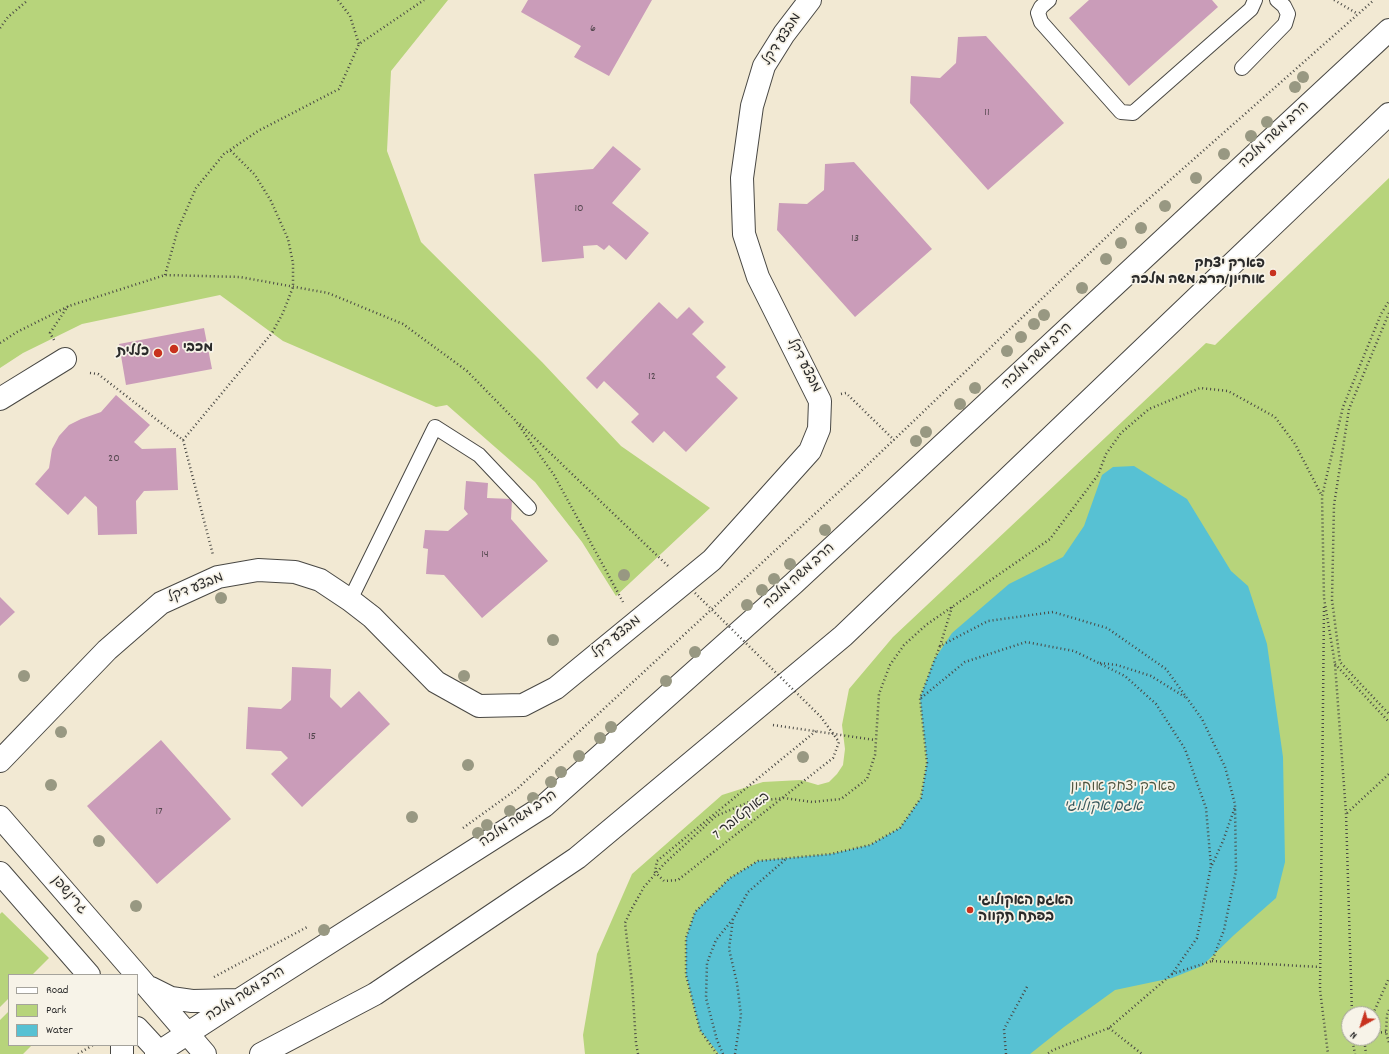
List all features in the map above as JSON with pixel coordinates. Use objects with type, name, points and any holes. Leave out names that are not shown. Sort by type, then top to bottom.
[{"type":"street","name":"מבצע דקל","points":[[0,761],[107,650],[161,603],[218,577],[258,570],[294,572],[320,580],[372,617],[436,682],[479,706],[524,705],[556,688],[635,624],[690,588],[712,560],[810,451],[819,429],[820,401],[818,395],[758,277],[744,234],[742,178],[752,106],[764,66],[784,34],[810,0]]},
{"type":"street","name":"הרב משה מלכה","points":[[159,1053],[186,1033],[544,806],[793,584],[1389,30]]},
{"type":"street","points":[[266,1052],[375,994],[577,858],[843,636],[1389,114]]},
{"type":"street","points":[[0,399],[65,359]]},
{"type":"street","name":"גרינשפן","points":[[0,818],[136,974]]},
{"type":"street","points":[[0,873],[89,974]]},
{"type":"street","points":[[140,978],[171,998],[192,1001],[239,1000]]},
{"type":"street","name":"גרינשפן","points":[[140,978],[205,1054]]},
{"type":"street","points":[[138,1029],[159,1053]]},
{"type":"lane","points":[[1049,0],[1041,7],[1038,14],[1041,22],[1121,112],[1133,113],[1251,9],[1255,0]]},
{"type":"lane","points":[[1242,68],[1285,24],[1288,14],[1284,6],[1278,0]]},
{"type":"lane","points":[[350,600],[434,427],[479,454],[529,508]]},
{"type":"path","points":[[0,28],[8,17],[28,0]]},
{"type":"path","points":[[338,0],[350,16],[359,44]]},
{"type":"path","points":[[165,274],[178,230],[196,188],[224,154],[258,131],[339,89],[359,44],[424,0]]},
{"type":"path","points":[[1334,0],[1358,14]]},
{"type":"path","points":[[459,831],[517,789],[894,440],[1118,226],[1374,0]]},
{"type":"path","points":[[183,440],[272,333],[283,313],[293,287],[293,263],[288,238],[274,207],[255,175],[230,150]]},
{"type":"path","points":[[0,343],[17,332],[69,306],[165,274],[240,277],[328,293],[403,324],[467,371],[515,420],[690,588]]},
{"type":"path","points":[[1328,1054],[1320,990],[1324,598],[1322,496],[1343,407],[1381,314],[1389,301]]},
{"type":"path","points":[[65,359],[50,333],[69,306]]},
{"type":"path","points":[[1389,313],[1349,409],[1334,505],[1332,600],[1340,662],[1389,714]]},
{"type":"path","points":[[90,373],[98,374],[183,440],[218,577]]},
{"type":"path","points":[[638,1054],[625,923],[644,887],[664,864],[716,816],[749,802],[784,798],[812,802],[841,799],[867,779],[875,755],[879,694],[890,665],[904,645],[926,625],[952,606],[1050,540],[1098,475],[1106,454],[1121,433],[1149,409],[1200,388],[1228,391],[1275,418],[1295,444],[1322,496]]},
{"type":"path","points":[[818,395],[846,393],[894,440]]},
{"type":"path","points":[[515,420],[554,475],[635,624]]},
{"type":"path","name":"7 באוקטובר","points":[[690,588],[821,717],[839,742],[833,758],[678,880],[664,880],[655,872],[657,862],[816,731]]},
{"type":"path","points":[[1324,598],[1334,664],[1346,814],[1352,1006]]},
{"type":"path","points":[[716,1054],[700,1030],[686,975],[686,938],[695,912],[730,878],[758,860],[831,854],[870,845],[900,828],[920,798],[927,762],[920,698],[940,646],[952,606]]},
{"type":"path","points":[[940,646],[988,621],[1053,612],[1108,628],[1166,669],[1202,719],[1225,767],[1235,804],[1236,871],[1224,930],[1212,961]]},
{"type":"path","points":[[920,698],[964,662],[1026,642],[1074,651],[1125,676],[1156,704],[1185,749],[1206,808],[1211,866],[1197,938],[1172,974],[1109,1028],[1053,1050],[1047,1054]]},
{"type":"path","points":[[1098,662],[1117,665],[1151,676],[1188,698]]},
{"type":"path","points":[[1334,664],[1389,722]]},
{"type":"path","points":[[742,720],[875,740]]},
{"type":"path","points":[[1346,814],[1389,774]]},
{"type":"path","points":[[1211,866],[1224,841],[1235,804]]},
{"type":"path","points":[[723,1054],[717,1040],[706,998],[707,963],[716,940],[733,918],[748,892],[787,858]]},
{"type":"path","points":[[733,918],[729,949],[737,983],[741,1015],[736,1054]]},
{"type":"path","points":[[213,977],[314,923]]},
{"type":"path","points":[[1172,974],[1212,961],[1320,968]]},
{"type":"path","points":[[1377,1006],[1389,978]]},
{"type":"path","points":[[1006,1054],[1004,1029],[1028,985]]},
{"type":"path","points":[[1389,1010],[1387,1014],[1386,1032],[1389,1043]]},
{"type":"path","points":[[1109,1028],[1142,1054]]},
{"type":"path","points":[[1381,1032],[1386,1032]]},
{"type":"path","points":[[78,1054],[91,1046]]},
{"type":"green space","points":[[0,0],[448,0],[391,71],[387,151],[421,242],[542,362],[621,446],[710,508],[616,596],[582,542],[535,482],[447,405],[436,407],[283,341],[220,295],[82,324],[23,353],[0,368]]},
{"type":"green space","name":"פארק יצחק אוחיון","points":[[1389,178],[1389,1054],[585,1054],[583,1035],[597,954],[632,874],[722,795],[763,782],[801,780],[818,785],[829,782],[843,765],[845,749],[842,725],[849,689],[893,637],[1206,343],[1215,345]]},
{"type":"green space","points":[[2,912],[49,958],[33,974],[8,974],[8,999],[0,1007],[0,914]]},
{"type":"green space","points":[[8,1012],[8,1046],[31,1046],[23,1054],[0,1054],[0,1020]]},
{"type":"water","name":"אגם אקולוגי","points":[[1134,466],[1187,499],[1231,571],[1248,586],[1267,644],[1283,757],[1285,862],[1276,898],[1202,966],[1172,978],[1115,990],[1030,1054],[719,1054],[700,1030],[686,975],[686,938],[695,912],[730,878],[758,861],[831,854],[870,845],[900,828],[921,798],[927,762],[920,698],[934,660],[952,633],[1009,584],[1063,557],[1084,526],[1102,475],[1113,467]]},
{"type":"building","points":[[528,0],[652,0],[609,76],[574,57],[581,46],[521,12]]},
{"type":"building","points":[[1089,0],[1212,0],[1218,7],[1129,86],[1069,18]]},
{"type":"building","points":[[986,36],[1064,123],[988,190],[910,103],[911,76],[940,78],[956,63],[958,37]]},
{"type":"building","points":[[613,146],[641,169],[612,203],[649,233],[626,260],[609,245],[604,250],[597,245],[583,246],[584,258],[542,262],[534,174],[593,169]]},
{"type":"building","points":[[854,162],[932,249],[855,317],[777,230],[779,203],[807,204],[824,190],[825,164]]},
{"type":"building","points":[[659,302],[677,319],[689,307],[704,322],[692,334],[726,367],[716,377],[738,398],[686,452],[664,431],[653,443],[631,422],[639,414],[604,381],[597,389],[586,378]]},
{"type":"building","points":[[204,328],[212,369],[126,385],[119,344]]},
{"type":"building","points":[[116,395],[150,425],[134,442],[142,449],[176,448],[178,490],[144,491],[136,501],[137,534],[98,535],[97,507],[85,496],[68,515],[35,484],[49,468],[52,449],[59,436],[69,425],[101,412]]},
{"type":"building","points":[[466,481],[488,483],[487,498],[512,499],[511,519],[548,561],[482,618],[444,575],[426,574],[428,549],[423,548],[425,530],[448,531],[468,514],[464,509]]},
{"type":"building","points":[[0,597],[15,612],[0,626]]},
{"type":"building","points":[[292,667],[331,669],[330,697],[341,708],[359,691],[390,724],[302,807],[271,774],[288,758],[281,751],[246,749],[248,707],[281,709],[291,700]]},
{"type":"building","points":[[161,740],[231,819],[157,884],[87,806]]},
{"type":"place","name":"פארק יצחק אוחיון/הרב משה מלכה","points":[[1273,273]]},
{"type":"place","name":"מכבי","points":[[174,349]]},
{"type":"place","name":"כללית","points":[[158,353]]},
{"type":"place","name":"האגם האקולוגי בפתח תקווה","points":[[970,910]]}]
